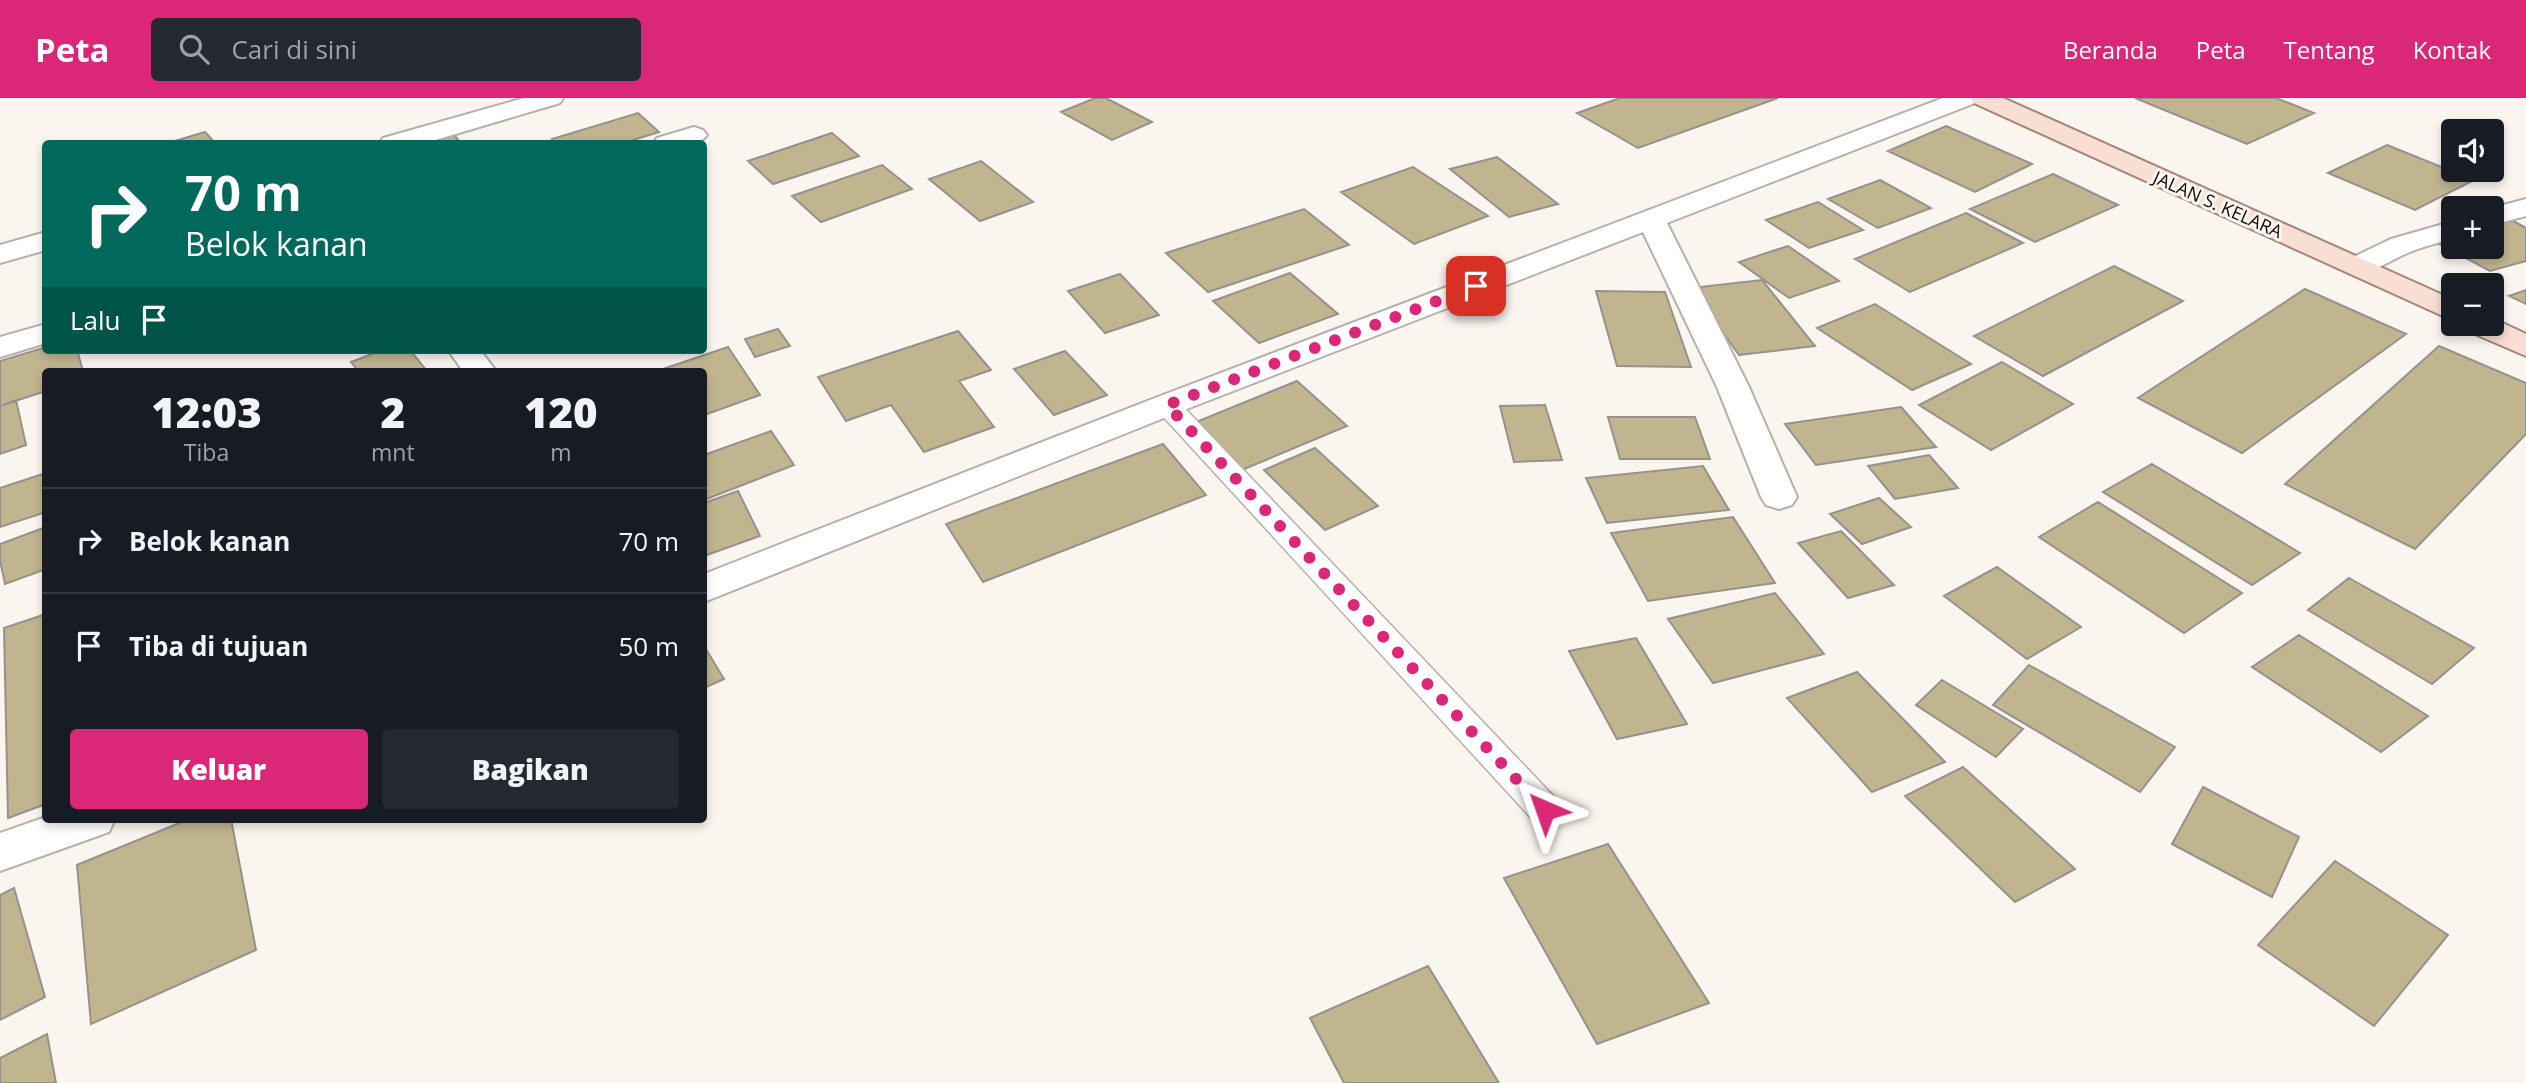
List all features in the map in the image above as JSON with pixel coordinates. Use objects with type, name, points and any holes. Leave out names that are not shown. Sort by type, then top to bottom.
[{"type":"main road","name":"JALAN S. KELARA","points":[[1983,98],[2441,306]]},
{"type":"main road","points":[[2504,336],[2526,346]]},
{"type":"street","points":[[406,140],[551,98]]},
{"type":"street","points":[[707,588],[1167,405],[1966,98]]},
{"type":"street","points":[[678,140],[694,135]]},
{"type":"street","points":[[2504,214],[2526,207]]},
{"type":"street","points":[[1651,220],[1743,408],[1779,497]]},
{"type":"street","points":[[2357,266],[2401,245],[2441,233]]},
{"type":"street","points":[[0,254],[42,242]]},
{"type":"street","points":[[0,347],[42,334]]},
{"type":"street","points":[[467,354],[478,368]]},
{"type":"street","points":[[0,852],[82,823]]},
{"type":"lane","points":[[1167,405],[1545,810]]},
{"type":"building","points":[[1095,98],[1106,98],[1152,122],[1112,140],[1061,112]]},
{"type":"building","points":[[1620,98],[1778,98],[1638,148],[1577,113]]},
{"type":"building","points":[[2135,98],[2276,98],[2314,113],[2247,144]]},
{"type":"building","points":[[638,113],[659,132],[633,140],[552,139]]},
{"type":"building","points":[[1946,126],[2032,164],[1975,192],[1888,151]]},
{"type":"building","points":[[205,132],[212,140],[178,140]]},
{"type":"building","points":[[832,133],[859,156],[773,184],[748,161]]},
{"type":"building","points":[[453,134],[458,140],[434,140]]},
{"type":"building","points":[[2387,145],[2441,167],[2441,182],[2470,182],[2415,210],[2328,173]]},
{"type":"building","points":[[1497,157],[1558,204],[1509,217],[1450,169]]},
{"type":"building","points":[[981,161],[1033,202],[980,221],[929,179]]},
{"type":"building","points":[[882,165],[912,189],[821,222],[792,196]]},
{"type":"building","points":[[1413,167],[1488,216],[1414,244],[1341,192]]},
{"type":"building","points":[[2053,174],[2118,205],[2035,242],[1970,209]]},
{"type":"building","points":[[1880,180],[1931,208],[1878,228],[1828,199]]},
{"type":"building","points":[[1818,202],[1863,230],[1809,248],[1766,220]]},
{"type":"building","points":[[1304,209],[1349,245],[1208,292],[1166,253]]},
{"type":"building","points":[[1966,213],[2023,243],[1910,292],[1855,259]]},
{"type":"building","points":[[2504,218],[2526,228],[2526,261],[2490,271],[2467,259],[2504,259]]},
{"type":"building","points":[[2441,234],[2441,245],[2428,238]]},
{"type":"building","points":[[1788,246],[1839,281],[1789,298],[1739,262]]},
{"type":"building","points":[[2114,266],[2183,301],[2043,376],[1974,336]]},
{"type":"building","points":[[1290,273],[1338,314],[1259,343],[1213,301]]},
{"type":"building","points":[[1120,274],[1159,315],[1105,333],[1068,291]]},
{"type":"building","points":[[1762,280],[1815,346],[1739,355],[1691,288]]},
{"type":"building","points":[[2305,289],[2406,334],[2242,453],[2138,398]]},
{"type":"building","points":[[2526,290],[2526,304],[2509,296]]},
{"type":"building","points":[[1596,291],[1665,292],[1691,367],[1617,366]]},
{"type":"building","points":[[1875,304],[1971,364],[1912,390],[1817,328]]},
{"type":"building","points":[[778,329],[790,346],[755,357],[745,339]]},
{"type":"building","points":[[958,331],[991,370],[959,381],[994,427],[924,452],[891,405],[846,421],[818,377]]},
{"type":"building","points":[[2439,346],[2526,383],[2526,434],[2415,549],[2285,484]]},
{"type":"building","points":[[728,347],[760,395],[707,414],[707,368],[666,368]]},
{"type":"building","points":[[42,348],[42,354],[78,354],[82,368],[42,368],[42,392],[0,406],[0,361]]},
{"type":"building","points":[[1065,351],[1107,395],[1054,415],[1014,369]]},
{"type":"building","points":[[372,354],[413,354],[425,368],[356,368],[351,362]]},
{"type":"building","points":[[2002,362],[2073,404],[1991,450],[1919,405]]},
{"type":"building","points":[[1297,381],[1347,426],[1237,472],[1191,424]]},
{"type":"building","points":[[16,400],[26,445],[0,454],[0,406]]},
{"type":"building","points":[[1545,405],[1562,460],[1514,462],[1500,406]]},
{"type":"building","points":[[1901,407],[1936,447],[1816,465],[1785,424]]},
{"type":"building","points":[[1608,417],[1695,417],[1710,459],[1620,459]]},
{"type":"building","points":[[771,431],[794,465],[707,499],[707,454]]},
{"type":"building","points":[[1163,444],[1206,495],[983,582],[946,524]]},
{"type":"building","points":[[1315,448],[1378,506],[1325,530],[1264,470]]},
{"type":"building","points":[[1929,455],[1958,488],[1895,499],[1868,466]]},
{"type":"building","points":[[2152,464],[2300,553],[2252,585],[2103,492]]},
{"type":"building","points":[[1703,466],[1729,510],[1607,523],[1586,478]]},
{"type":"building","points":[[42,474],[42,513],[0,527],[0,488]]},
{"type":"building","points":[[738,491],[760,536],[707,555],[707,502]]},
{"type":"building","points":[[1879,498],[1911,527],[1862,544],[1830,514]]},
{"type":"building","points":[[2098,502],[2242,593],[2184,633],[2039,537]]},
{"type":"building","points":[[1733,517],[1775,583],[1648,601],[1611,533]]},
{"type":"building","points":[[42,528],[42,570],[5,584],[0,561],[0,544]]},
{"type":"building","points":[[1841,531],[1894,585],[1848,598],[1798,543]]},
{"type":"building","points":[[1997,567],[2081,627],[2027,659],[1944,596]]},
{"type":"building","points":[[2349,578],[2474,648],[2432,684],[2308,610]]},
{"type":"building","points":[[1775,593],[1824,654],[1713,683],[1668,619]]},
{"type":"building","points":[[42,615],[42,805],[8,818],[4,628]]},
{"type":"building","points":[[2299,635],[2428,716],[2381,752],[2252,667]]},
{"type":"building","points":[[1636,638],[1687,724],[1617,739],[1569,651]]},
{"type":"building","points":[[707,651],[724,679],[707,687]]},
{"type":"building","points":[[2029,665],[2175,747],[2140,792],[1993,705]]},
{"type":"building","points":[[1857,672],[1945,762],[1872,792],[1787,698]]},
{"type":"building","points":[[1942,680],[2023,729],[1996,757],[1916,705]]},
{"type":"building","points":[[1963,767],[2075,869],[2015,902],[1905,796]]},
{"type":"building","points":[[2203,787],[2299,837],[2272,897],[2172,844]]},
{"type":"building","points":[[179,823],[232,823],[256,950],[91,1024],[77,865]]},
{"type":"building","points":[[1608,844],[1709,1003],[1597,1044],[1504,878]]},
{"type":"building","points":[[2335,861],[2448,935],[2374,1026],[2258,945]]},
{"type":"building","points":[[14,888],[45,997],[0,1020],[0,895]]},
{"type":"building","points":[[1428,966],[1499,1083],[1344,1083],[1310,1018]]},
{"type":"building","points":[[47,1034],[56,1083],[0,1083],[0,1058]]},
{"type":"route","points":[[1476,286],[1167,405],[1545,810]]}]
